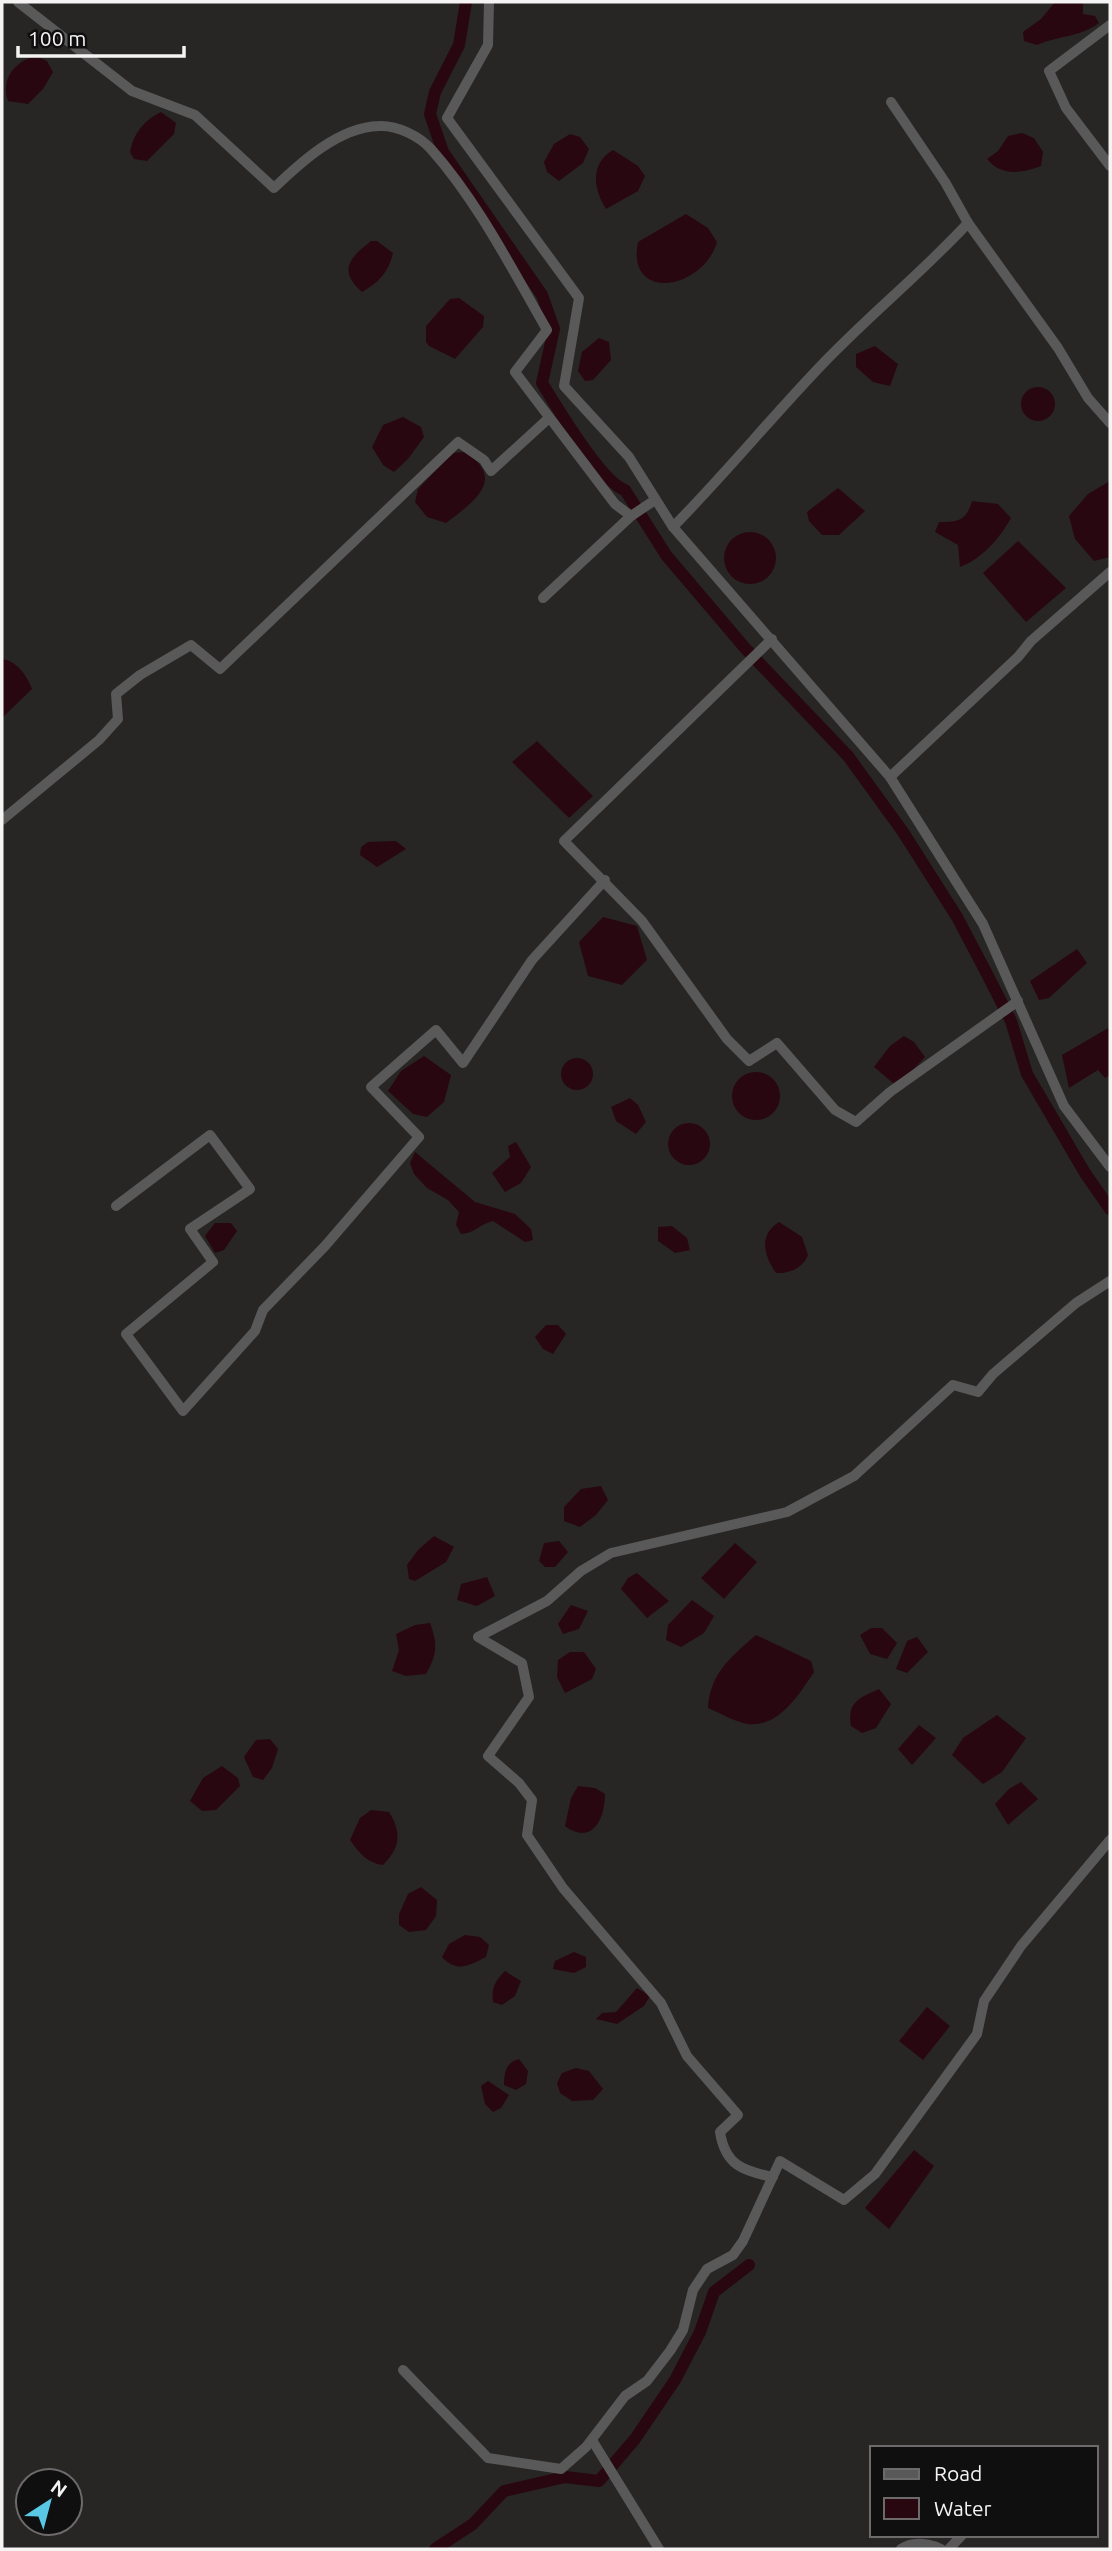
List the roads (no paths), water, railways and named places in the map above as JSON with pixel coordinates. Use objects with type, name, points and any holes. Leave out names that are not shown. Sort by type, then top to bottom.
[{"type":"street","points":[[18,2],[132,92],[195,115],[274,188],[305,158],[358,130],[379,126],[403,130],[430,148],[490,231],[547,330],[515,372],[615,505],[631,516]]},
{"type":"street","points":[[489,2],[488,45],[447,118],[579,298],[564,386],[629,457],[653,500],[673,527],[890,778],[983,924],[1064,1106],[1110,1167]]},
{"type":"street","points":[[1110,25],[1049,71],[1066,108],[1110,166]]},
{"type":"street","points":[[891,102],[946,182],[968,223],[1058,348],[1088,398],[1110,423]]},
{"type":"street","points":[[673,527],[737,461],[814,372],[926,269],[968,223]]},
{"type":"street","points":[[2,820],[99,740],[118,719],[116,694],[140,675],[191,645],[220,669],[458,442],[484,460],[491,471],[549,418]]},
{"type":"street","points":[[543,597],[631,516],[653,500]]},
{"type":"street","points":[[890,778],[1018,657],[1031,641],[1110,572]]},
{"type":"street","points":[[772,639],[564,841],[605,880],[642,921],[727,1039],[749,1061],[777,1043],[835,1110],[856,1122],[890,1092],[1016,1003]]},
{"type":"street","points":[[116,1206],[210,1135],[250,1189],[190,1229],[213,1262],[126,1334],[183,1411],[255,1332],[262,1310],[325,1246],[419,1137],[371,1087],[436,1030],[463,1063],[532,960],[605,880]]},
{"type":"street","points":[[773,2177],[744,2171],[723,2149],[720,2132],[738,2115],[688,2056],[661,2003],[563,1888],[527,1835],[532,1800],[519,1783],[488,1756],[529,1697],[522,1663],[478,1637],[547,1601],[580,1571],[611,1553],[787,1512],[854,1476],[953,1385],[978,1392],[993,1374],[1076,1303],[1110,1281]]},
{"type":"street","points":[[403,2370],[488,2458],[561,2469],[592,2440],[625,2396],[647,2381],[670,2351],[682,2330],[693,2290],[707,2269],[733,2255],[743,2241],[780,2161],[844,2200],[875,2174],[977,2034],[984,2001],[1021,1946],[1110,1840]]},
{"type":"street","points":[[592,2440],[659,2549]]},
{"type":"street","points":[[901,2549],[908,2544],[933,2544],[942,2549]]},
{"type":"water","points":[[1055,2],[1083,2],[1083,14],[1095,16],[1099,23],[1085,31],[1037,45],[1024,41],[1023,32],[1041,19]]},
{"type":"water","points":[[36,56],[47,61],[53,72],[43,89],[28,104],[8,101],[6,85],[11,72],[28,58]]},
{"type":"water","points":[[161,112],[176,123],[174,134],[147,161],[134,159],[130,152],[131,145],[140,128]]},
{"type":"water","points":[[1022,133],[1034,138],[1043,152],[1041,166],[1012,172],[999,169],[987,159],[998,151],[1008,136]]},
{"type":"water","points":[[570,134],[580,137],[589,149],[583,163],[559,181],[547,172],[544,162],[554,144]]},
{"type":"water","points":[[613,150],[638,166],[645,176],[638,191],[606,209],[596,178],[600,162]]},
{"type":"water","points":[[686,214],[708,228],[717,242],[709,258],[697,271],[668,283],[654,281],[643,274],[637,261],[638,242]]},
{"type":"water","points":[[371,241],[377,241],[393,253],[382,276],[362,292],[350,278],[349,265],[357,253]]},
{"type":"water","points":[[459,298],[484,316],[483,327],[455,359],[429,346],[426,342],[426,326],[450,299]]},
{"type":"water","points":[[599,338],[609,342],[611,360],[593,380],[585,381],[578,371],[582,352]]},
{"type":"water","points":[[875,346],[898,364],[890,386],[873,382],[856,367],[856,354]]},
{"type":"water","points":[[1038,387],[1050,392],[1055,404],[1050,416],[1038,421],[1026,416],[1021,404],[1026,392]]},
{"type":"water","points":[[403,417],[421,427],[424,437],[408,459],[394,472],[383,465],[372,447],[383,425]]},
{"type":"water","points":[[465,452],[478,462],[484,472],[485,481],[481,490],[475,499],[446,523],[427,517],[415,502],[418,489],[453,453]]},
{"type":"water","points":[[1110,481],[1110,557],[1094,561],[1075,539],[1069,516],[1088,494]]},
{"type":"water","points":[[838,488],[865,511],[839,535],[822,535],[809,521],[807,512]]},
{"type":"water","points":[[972,501],[998,504],[1011,518],[990,547],[976,559],[960,567],[958,545],[935,532],[939,522],[961,519]]},
{"type":"water","points":[[750,532],[760,534],[768,540],[774,548],[774,568],[768,576],[760,582],[750,584],[740,582],[732,576],[726,568],[724,558],[726,548],[732,540],[740,534]]},
{"type":"water","points":[[1018,541],[1066,588],[1026,622],[983,573]]},
{"type":"water","points":[[2,659],[21,670],[32,689],[2,718]]},
{"type":"water","points":[[537,741],[593,796],[569,818],[512,762]]},
{"type":"water","points":[[396,841],[406,849],[377,867],[360,855],[361,847],[368,842]]},
{"type":"water","points":[[603,917],[637,926],[647,960],[622,985],[588,976],[579,942]]},
{"type":"water","points":[[1077,949],[1087,963],[1049,998],[1039,1000],[1030,981]]},
{"type":"water","points":[[1110,1027],[1110,1075],[1105,1078],[1098,1070],[1069,1088],[1062,1055]]},
{"type":"water","points":[[904,1036],[914,1042],[925,1057],[906,1077],[893,1083],[874,1067],[890,1046]]},
{"type":"water","points":[[424,1056],[451,1075],[444,1102],[427,1117],[413,1114],[388,1091],[401,1071]]},
{"type":"water","points":[[577,1058],[588,1063],[593,1074],[588,1085],[577,1090],[566,1085],[561,1074],[566,1063]]},
{"type":"water","points":[[756,1072],[773,1079],[780,1096],[773,1113],[756,1120],[739,1113],[732,1096],[739,1079]]},
{"type":"water","points":[[630,1098],[638,1105],[646,1122],[636,1134],[616,1121],[611,1107]]},
{"type":"water","points":[[689,1123],[704,1129],[710,1144],[704,1159],[689,1165],[674,1159],[668,1144],[674,1129]]},
{"type":"water","points":[[516,1142],[531,1167],[521,1183],[505,1192],[492,1173],[510,1157],[508,1146]]},
{"type":"water","points":[[415,1152],[475,1202],[515,1214],[531,1229],[533,1240],[525,1242],[493,1221],[461,1234],[456,1225],[459,1212],[448,1200],[427,1188],[414,1174],[410,1163]]},
{"type":"water","points":[[779,1222],[802,1237],[808,1255],[795,1269],[776,1273],[768,1260],[765,1246],[768,1233]]},
{"type":"water","points":[[215,1223],[231,1223],[237,1231],[224,1250],[215,1253],[205,1236]]},
{"type":"water","points":[[672,1226],[687,1238],[690,1250],[675,1253],[658,1241],[658,1227]]},
{"type":"water","points":[[546,1325],[558,1325],[566,1334],[553,1354],[543,1349],[535,1337]]},
{"type":"water","points":[[601,1486],[608,1500],[596,1515],[580,1527],[564,1521],[564,1507],[581,1489]]},
{"type":"water","points":[[434,1536],[454,1547],[446,1562],[415,1581],[409,1579],[407,1565],[418,1550]]},
{"type":"water","points":[[559,1541],[568,1552],[555,1567],[545,1567],[539,1561],[544,1543]]},
{"type":"water","points":[[735,1543],[757,1562],[724,1599],[701,1578]]},
{"type":"water","points":[[637,1573],[669,1601],[647,1618],[621,1589],[628,1578]]},
{"type":"water","points":[[487,1577],[495,1596],[477,1606],[457,1600],[461,1584]]},
{"type":"water","points":[[692,1600],[714,1616],[704,1633],[681,1647],[666,1640],[668,1625]]},
{"type":"water","points":[[571,1605],[588,1611],[579,1629],[563,1634],[558,1624]]},
{"type":"water","points":[[430,1623],[435,1649],[426,1674],[406,1676],[392,1671],[399,1650],[396,1634],[415,1625]]},
{"type":"water","points":[[871,1628],[882,1628],[897,1643],[887,1659],[870,1654],[860,1635]]},
{"type":"water","points":[[756,1635],[811,1661],[814,1672],[795,1699],[779,1715],[759,1724],[748,1724],[708,1708],[717,1675]]},
{"type":"water","points":[[917,1637],[928,1652],[907,1673],[896,1669],[907,1641]]},
{"type":"water","points":[[570,1652],[584,1652],[596,1669],[592,1679],[565,1693],[557,1677],[558,1660]]},
{"type":"water","points":[[879,1689],[891,1704],[876,1728],[862,1733],[851,1726],[851,1711],[860,1698]]},
{"type":"water","points":[[997,1715],[1026,1738],[1002,1772],[983,1784],[952,1755],[963,1738]]},
{"type":"water","points":[[919,1725],[936,1738],[912,1765],[898,1749]]},
{"type":"water","points":[[270,1739],[278,1749],[272,1768],[263,1780],[253,1777],[244,1757],[256,1740]]},
{"type":"water","points":[[222,1766],[238,1778],[240,1786],[216,1810],[202,1811],[190,1801],[203,1778]]},
{"type":"water","points":[[1021,1782],[1038,1799],[1008,1825],[995,1804],[1009,1789]]},
{"type":"water","points":[[578,1786],[595,1788],[605,1794],[599,1820],[595,1827],[583,1833],[565,1826],[571,1798]]},
{"type":"water","points":[[371,1810],[389,1812],[396,1827],[396,1846],[383,1865],[364,1857],[350,1840],[360,1818]]},
{"type":"water","points":[[421,1887],[437,1900],[436,1916],[426,1930],[409,1932],[399,1925],[399,1914],[408,1894]]},
{"type":"water","points":[[465,1935],[480,1937],[489,1945],[486,1957],[463,1966],[447,1962],[442,1957],[449,1944]]},
{"type":"water","points":[[574,1952],[586,1957],[586,1967],[574,1973],[553,1969],[555,1961]]},
{"type":"water","points":[[505,1971],[521,1981],[515,1996],[502,2005],[493,2002],[493,1989]]},
{"type":"water","points":[[637,1988],[650,1996],[644,2006],[617,2024],[596,2019],[602,2013],[616,2012]]},
{"type":"water","points":[[927,2007],[950,2026],[923,2060],[899,2041]]},
{"type":"water","points":[[519,2059],[528,2071],[526,2084],[516,2090],[504,2085],[509,2065]]},
{"type":"water","points":[[576,2068],[589,2071],[603,2089],[593,2100],[572,2101],[560,2093],[557,2083],[562,2073]]},
{"type":"water","points":[[488,2081],[509,2095],[501,2108],[493,2112],[485,2104],[481,2086]]},
{"type":"water","points":[[914,2150],[934,2166],[889,2229],[865,2208]]},
{"type":"waterway","points":[[466,2],[459,45],[435,92],[430,114],[443,152],[542,295],[554,329],[542,383],[592,459],[604,474],[625,490],[666,555],[745,648],[848,756],[903,832],[957,917],[987,974],[1011,1021],[1027,1074],[1085,1173],[1110,1209]]},
{"type":"waterway","points":[[435,2549],[473,2524],[504,2491],[565,2477],[599,2481],[635,2439],[675,2380],[700,2332],[714,2292],[749,2265]]}]
